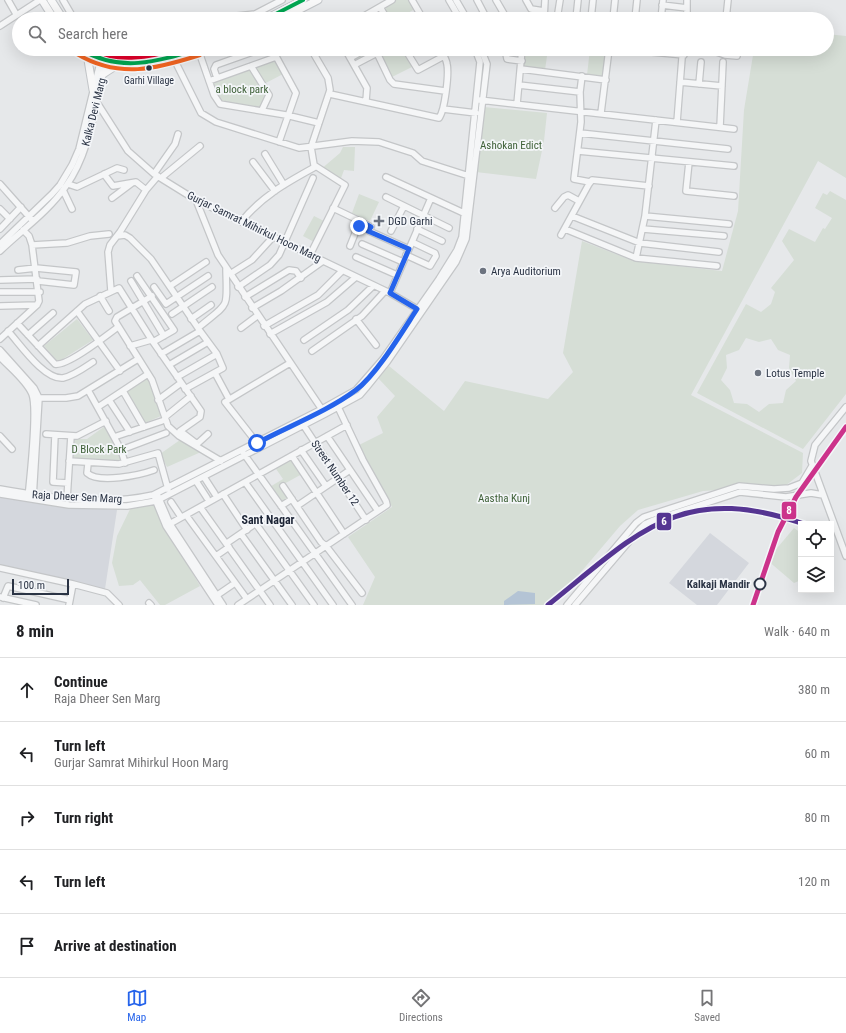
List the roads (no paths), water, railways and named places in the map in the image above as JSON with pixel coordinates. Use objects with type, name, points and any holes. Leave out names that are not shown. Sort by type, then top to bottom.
[{"type":"main road","points":[[41,0],[49,12]]},
{"type":"main road","points":[[51,0],[59,12]]},
{"type":"main road","points":[[293,12],[303,0]]},
{"type":"main road","points":[[295,12],[318,0]]},
{"type":"main road","points":[[87,56],[92,92]]},
{"type":"main road","points":[[107,56],[121,63],[143,64],[176,56]]},
{"type":"main road","points":[[103,74],[121,63]]},
{"type":"street","points":[[8,0],[15,12]]},
{"type":"street","points":[[20,12],[41,0]]},
{"type":"street","points":[[63,0],[70,12]]},
{"type":"street","points":[[259,12],[282,0]]},
{"type":"street","points":[[371,12],[392,0]]},
{"type":"street","points":[[412,0],[419,12]]},
{"type":"street","points":[[449,0],[455,12]]},
{"type":"street","points":[[456,0],[463,12]]},
{"type":"street","points":[[477,0],[483,12]]},
{"type":"street","points":[[496,0],[503,12]]},
{"type":"street","points":[[526,0],[532,9],[544,11],[545,0]]},
{"type":"street","points":[[558,12],[560,0]]},
{"type":"street","points":[[577,12],[578,0]]},
{"type":"street","points":[[592,12],[593,0]]},
{"type":"street","points":[[614,12],[615,0]]},
{"type":"street","points":[[636,12],[637,0]]},
{"type":"street","points":[[687,0],[687,12]]},
{"type":"street","points":[[727,12],[728,0]]},
{"type":"street","points":[[662,12],[663,2],[687,8]]},
{"type":"street","points":[[380,7],[383,12]]},
{"type":"street","points":[[0,26],[12,17]]},
{"type":"street","name":"Kalka Devi Marg","points":[[0,244],[31,219],[68,184],[85,150],[103,74],[105,56]]},
{"type":"street","name":"Kalka Devi Marg","points":[[0,250],[23,230],[60,185],[72,165],[79,149],[92,92],[105,56]]},
{"type":"street","points":[[200,56],[216,100],[220,104],[262,110],[319,123]]},
{"type":"street","points":[[217,78],[214,69],[216,65],[241,56]]},
{"type":"street","points":[[315,56],[329,82],[330,94],[311,147],[315,166]]},
{"type":"street","points":[[354,56],[350,58],[367,88],[366,101]]},
{"type":"street","points":[[354,65],[371,56]]},
{"type":"street","points":[[378,56],[390,80],[394,84],[446,91]]},
{"type":"street","points":[[330,94],[436,118],[441,116],[446,91],[448,66],[444,56],[418,70],[409,56]]},
{"type":"street","name":"Raja Dheer Sen Marg","points":[[468,215],[469,176],[476,113],[480,100],[480,62],[478,56]]},
{"type":"street","name":"Raja Dheer Sen Marg","points":[[324,412],[362,385],[384,359],[462,251],[466,239],[480,100],[487,64],[484,56]]},
{"type":"street","points":[[506,56],[507,59],[522,61]]},
{"type":"street","points":[[517,104],[522,56]]},
{"type":"street","points":[[601,113],[608,56]]},
{"type":"street","points":[[677,122],[683,56]]},
{"type":"street","points":[[173,57],[201,113],[216,122],[299,148],[352,141],[379,142],[413,154],[422,161],[469,176]]},
{"type":"street","points":[[209,81],[276,57],[296,92],[279,142]]},
{"type":"street","points":[[699,84],[701,62]]},
{"type":"street","points":[[720,127],[724,62]]},
{"type":"street","points":[[251,66],[268,94],[262,110]]},
{"type":"street","points":[[521,69],[606,80]]},
{"type":"street","points":[[582,76],[580,92],[580,133],[574,179],[590,182],[595,180],[649,186]]},
{"type":"street","points":[[680,82],[722,86]]},
{"type":"street","points":[[519,85],[580,92]]},
{"type":"street","name":"Gurjar Samrat Mihirkul Hoon Marg","points":[[92,92],[96,101],[128,151],[158,176],[196,200],[388,292],[419,310]]},
{"type":"street","points":[[480,100],[581,110],[734,129]]},
{"type":"street","points":[[443,109],[476,113]]},
{"type":"street","points":[[636,258],[645,216],[656,120]]},
{"type":"street","points":[[580,133],[728,149]]},
{"type":"street","points":[[111,290],[108,252],[110,245],[146,190],[158,176],[175,144],[178,134]]},
{"type":"street","points":[[158,176],[200,146]]},
{"type":"street","points":[[578,150],[734,166]]},
{"type":"street","points":[[266,154],[284,185]]},
{"type":"street","points":[[253,162],[275,191]]},
{"type":"street","points":[[689,162],[686,191],[734,196]]},
{"type":"street","points":[[241,222],[255,205],[315,166]]},
{"type":"street","points":[[310,255],[345,185],[330,174],[315,166]]},
{"type":"street","points":[[68,184],[77,187],[117,168],[124,170]]},
{"type":"street","points":[[104,174],[112,186],[134,182],[146,190]]},
{"type":"street","points":[[386,177],[468,215]]},
{"type":"street","points":[[238,287],[270,265],[279,255],[313,178]]},
{"type":"street","points":[[112,198],[134,182]]},
{"type":"street","points":[[562,235],[590,182]]},
{"type":"street","points":[[0,184],[31,219]]},
{"type":"street","points":[[63,190],[72,208]]},
{"type":"street","points":[[555,208],[564,197],[568,195],[579,201]]},
{"type":"street","points":[[386,197],[449,228]]},
{"type":"street","points":[[312,351],[356,319],[388,292],[431,198]]},
{"type":"street","points":[[196,200],[218,255],[257,316],[324,412]]},
{"type":"street","points":[[391,231],[404,206]]},
{"type":"street","points":[[0,229],[21,207]]},
{"type":"street","points":[[333,208],[371,227],[368,231],[430,266],[436,256],[435,253],[412,242]]},
{"type":"street","points":[[0,209],[10,219]]},
{"type":"street","points":[[572,216],[640,243],[719,252]]},
{"type":"street","points":[[645,216],[729,224]]},
{"type":"street","points":[[350,246],[360,221]]},
{"type":"street","points":[[417,229],[442,241]]},
{"type":"street","points":[[565,229],[636,258],[717,266]]},
{"type":"street","points":[[643,229],[724,236]]},
{"type":"street","points":[[0,339],[37,305],[40,292],[32,244],[29,236],[23,230]]},
{"type":"street","points":[[32,244],[67,243],[95,235],[109,234]]},
{"type":"street","points":[[117,236],[125,235],[130,238],[151,259],[183,308],[217,354],[223,368],[185,389]]},
{"type":"street","points":[[230,274],[252,260],[273,237]]},
{"type":"street","points":[[362,244],[403,262]]},
{"type":"street","points":[[356,257],[397,275]]},
{"type":"street","points":[[252,308],[302,278],[323,261]]},
{"type":"street","points":[[170,286],[206,262]]},
{"type":"street","points":[[0,280],[38,280],[74,285],[76,272],[36,268],[18,270]]},
{"type":"street","points":[[161,354],[199,329],[221,311],[226,303],[226,268]]},
{"type":"street","points":[[245,297],[289,270],[296,270],[302,278]]},
{"type":"street","points":[[264,326],[318,295],[342,271]]},
{"type":"street","points":[[130,346],[152,341],[174,330],[137,276]]},
{"type":"street","points":[[154,287],[166,304],[208,276]]},
{"type":"street","points":[[270,334],[327,302],[356,277]]},
{"type":"street","points":[[131,281],[164,336]]},
{"type":"street","points":[[304,340],[348,310],[373,286]]},
{"type":"street","points":[[172,314],[212,287]]},
{"type":"street","points":[[38,346],[85,304],[111,290],[117,288],[121,289],[152,341],[201,414],[180,431],[197,444],[208,434]]},
{"type":"street","points":[[0,292],[40,292]]},
{"type":"street","points":[[100,296],[109,311]]},
{"type":"street","points":[[152,296],[115,319],[118,327],[148,374],[158,400],[163,419],[168,426],[179,436],[220,461]]},
{"type":"street","points":[[0,306],[37,305]]},
{"type":"street","points":[[191,319],[211,305]]},
{"type":"street","name":"Raja Dheer Sen Marg","points":[[0,489],[69,505],[127,506],[156,498],[196,481],[302,423],[338,407],[360,395],[419,310]]},
{"type":"street","points":[[77,311],[120,371]]},
{"type":"street","points":[[28,335],[53,313]]},
{"type":"street","points":[[241,328],[257,316]]},
{"type":"street","points":[[356,319],[376,345]]},
{"type":"street","points":[[17,323],[55,364],[58,365],[63,364],[118,327]]},
{"type":"street","points":[[8,331],[50,376],[61,378],[68,376],[93,362]]},
{"type":"street","points":[[169,366],[208,342]]},
{"type":"street","points":[[0,350],[30,384],[36,398],[31,497]]},
{"type":"street","points":[[177,377],[217,354]]},
{"type":"street","points":[[0,357],[36,398]]},
{"type":"street","points":[[36,398],[72,397],[88,390],[138,359]]},
{"type":"street","points":[[257,443],[225,402],[290,363]]},
{"type":"street","points":[[215,373],[229,399]]},
{"type":"street","points":[[98,407],[148,374]]},
{"type":"street","points":[[158,400],[181,383]]},
{"type":"street","points":[[88,390],[121,450],[125,463]]},
{"type":"street","points":[[123,391],[144,427]]},
{"type":"street","points":[[114,437],[163,419],[190,396]]},
{"type":"street","points":[[109,400],[130,432]]},
{"type":"street","points":[[238,605],[387,505],[369,473],[338,407]]},
{"type":"street","points":[[846,407],[815,445],[811,462],[846,556]]},
{"type":"street","points":[[46,434],[71,436],[82,435],[106,421]]},
{"type":"street","name":"Raja Dheer Sen Marg","points":[[0,494],[31,497],[127,500],[156,498],[168,488],[220,461],[243,454],[257,443],[302,423]]},
{"type":"street","name":"Street Number 12","points":[[302,423],[366,520]]},
{"type":"street","points":[[168,525],[347,425]]},
{"type":"street","points":[[121,450],[166,433]]},
{"type":"street","points":[[54,435],[53,482],[68,483]]},
{"type":"street","points":[[0,436],[12,449]]},
{"type":"street","points":[[67,498],[71,436]]},
{"type":"street","points":[[327,436],[378,511]]},
{"type":"street","points":[[302,450],[326,486]]},
{"type":"street","points":[[69,461],[88,464],[125,463],[158,453],[168,488]]},
{"type":"street","points":[[243,454],[352,605]]},
{"type":"street","points":[[292,456],[344,534]]},
{"type":"street","points":[[88,464],[87,470],[89,475],[104,477],[125,477],[154,470]]},
{"type":"street","points":[[567,605],[636,523],[644,517],[739,486],[774,489],[789,488],[802,483],[812,466]]},
{"type":"street","points":[[297,506],[350,470]]},
{"type":"street","points":[[204,477],[215,494]]},
{"type":"street","points":[[196,481],[207,498]]},
{"type":"street","points":[[245,482],[333,605]]},
{"type":"street","points":[[283,486],[321,542],[326,546],[362,593]]},
{"type":"street","points":[[575,605],[638,531],[645,524],[654,520],[740,492],[786,497],[811,493],[823,495]]},
{"type":"street","points":[[223,494],[247,530]]},
{"type":"street","points":[[156,498],[168,525],[215,596],[223,605]]},
{"type":"street","points":[[156,498],[160,506]]},
{"type":"street","points":[[281,506],[292,499]]},
{"type":"street","points":[[171,502],[216,556],[247,599]]},
{"type":"street","points":[[200,507],[270,605]]},
{"type":"street","points":[[216,556],[241,534],[268,515]]},
{"type":"street","points":[[256,524],[314,605]]},
{"type":"street","points":[[241,534],[292,605]]},
{"type":"street","points":[[0,568],[107,593],[119,605]]},
{"type":"street","points":[[215,596],[235,583]]},
{"type":"street","points":[[36,605],[2,598],[8,586],[70,602],[73,584]]},
{"type":"street","points":[[215,596],[218,605]]},
{"type":"water","points":[[518,591],[535,593],[535,604],[504,605],[504,601]]},
{"type":"metro line","name":"8","points":[[753,605],[778,532],[796,497],[846,427]]},
{"type":"place","name":"Garhi Village","points":[[149,68]]},
{"type":"place","name":"DGD Garhi","points":[[379,221]]},
{"type":"place","name":"Arya Auditorium","points":[[483,271]]},
{"type":"place","name":"Lotus Temple","points":[[758,373]]},
{"type":"place","name":"Kalkaji Mandir","points":[[760,584]]},
{"type":"district","name":"Sant Nagar","points":[[268,520]]},
{"type":"park label","name":"a block park","points":[[242,89]]},
{"type":"park label","name":"Ashokan Edict","points":[[511,145]]},
{"type":"park label","name":"D Block Park","points":[[99,449]]},
{"type":"park label","name":"Aastha Kunj","points":[[504,498]]}]
